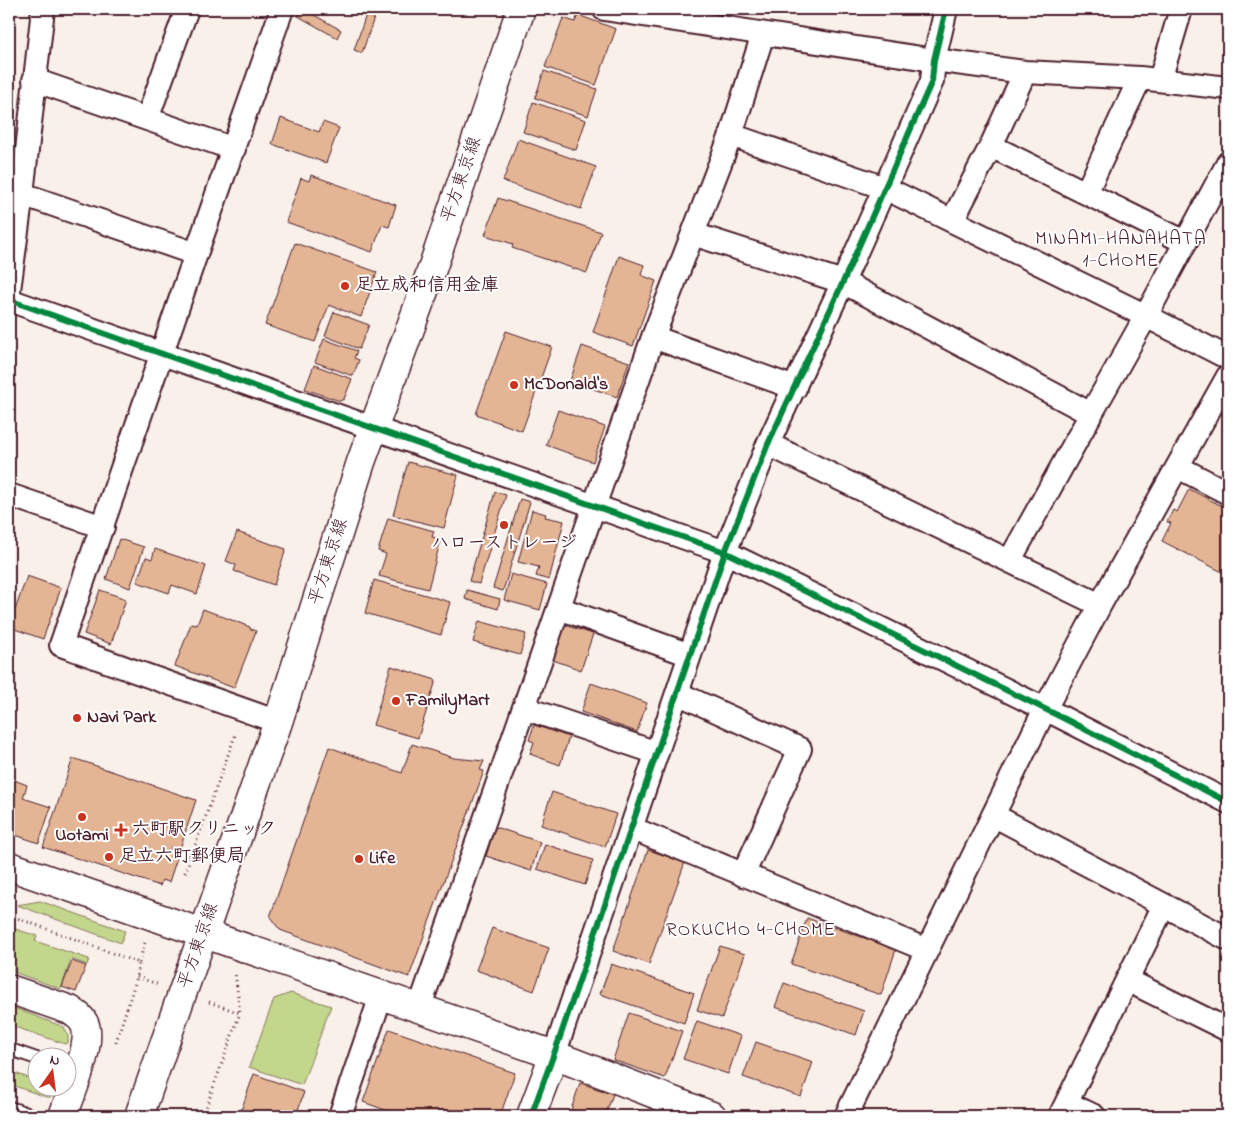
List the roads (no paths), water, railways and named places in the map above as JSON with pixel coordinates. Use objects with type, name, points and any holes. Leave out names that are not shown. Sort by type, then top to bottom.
[{"type":"main road","name":"平方東京線","points":[[138,1116],[278,722],[373,429],[435,260],[521,9]]},
{"type":"main road","points":[[9,866],[554,1055],[676,1110],[712,1116]]},
{"type":"main road","points":[[9,989],[70,1010],[79,1016],[85,1024],[87,1036],[84,1055],[78,1064]]},
{"type":"main road","points":[[531,1116],[554,1055]]},
{"type":"main road","points":[[63,1116],[67,1098]]},
{"type":"street","points":[[9,290],[22,194],[42,9]]},
{"type":"street","points":[[147,119],[187,9]]},
{"type":"street","points":[[278,722],[61,645],[282,9]]},
{"type":"street","points":[[604,9],[934,60],[1025,72],[1150,79],[1228,88]]},
{"type":"street","points":[[554,1055],[725,552],[768,444],[843,282],[932,81],[934,60],[946,9]]},
{"type":"street","points":[[1086,192],[1150,79],[1181,9]]},
{"type":"street","points":[[419,1009],[653,337],[731,135],[762,34]]},
{"type":"street","points":[[952,220],[991,146],[1025,72]]},
{"type":"street","points":[[34,80],[234,149]]},
{"type":"street","points":[[731,135],[885,188],[1228,358]]},
{"type":"street","points":[[991,146],[1185,242]]},
{"type":"street","points":[[1010,560],[1228,164]]},
{"type":"street","points":[[22,194],[196,254]]},
{"type":"street","points":[[693,234],[843,282],[1091,414]]},
{"type":"street","points":[[9,300],[725,552],[1226,797]]},
{"type":"street","points":[[653,337],[795,388]]},
{"type":"street","points":[[846,1116],[1045,709],[1100,605],[1228,376]]},
{"type":"street","points":[[768,444],[1100,605]]},
{"type":"street","points":[[1178,467],[1228,493]]},
{"type":"street","points":[[9,495],[103,527]]},
{"type":"street","points":[[559,608],[690,655]]},
{"type":"street","points":[[677,693],[800,749],[743,875]]},
{"type":"street","points":[[524,708],[657,752]]},
{"type":"street","points":[[993,815],[1228,939]]},
{"type":"street","points":[[631,828],[927,950]]},
{"type":"street","points":[[1094,1116],[1063,1110],[1164,905]]},
{"type":"street","points":[[1127,980],[1228,1030]]},
{"type":"street","points":[[340,1116],[381,996]]},
{"type":"lane","points":[[9,1048],[28,1055]]},
{"type":"lane","points":[[9,1107],[34,1116]]},
{"type":"place","name":"足立成和信用金庫","points":[[345,286]]},
{"type":"place","name":"McDonald's","points":[[514,385]]},
{"type":"place","name":"ハローストレージ","points":[[504,525]]},
{"type":"place","name":"FamilyMart","points":[[396,701]]},
{"type":"place","name":"Navi Park","points":[[77,718]]},
{"type":"place","name":"Uotami","points":[[82,817]]},
{"type":"place","name":"六町駅クリニック","points":[[121,830]]},
{"type":"place","name":"足立六町郵便局","points":[[109,857]]},
{"type":"place","name":"Life","points":[[359,859]]},
{"type":"district","name":"MINAMI-HANAHATA 1-CHOME","points":[[1121,250]]},
{"type":"district","name":"ROKUCHO 4-CHOME","points":[[751,930]]}]
